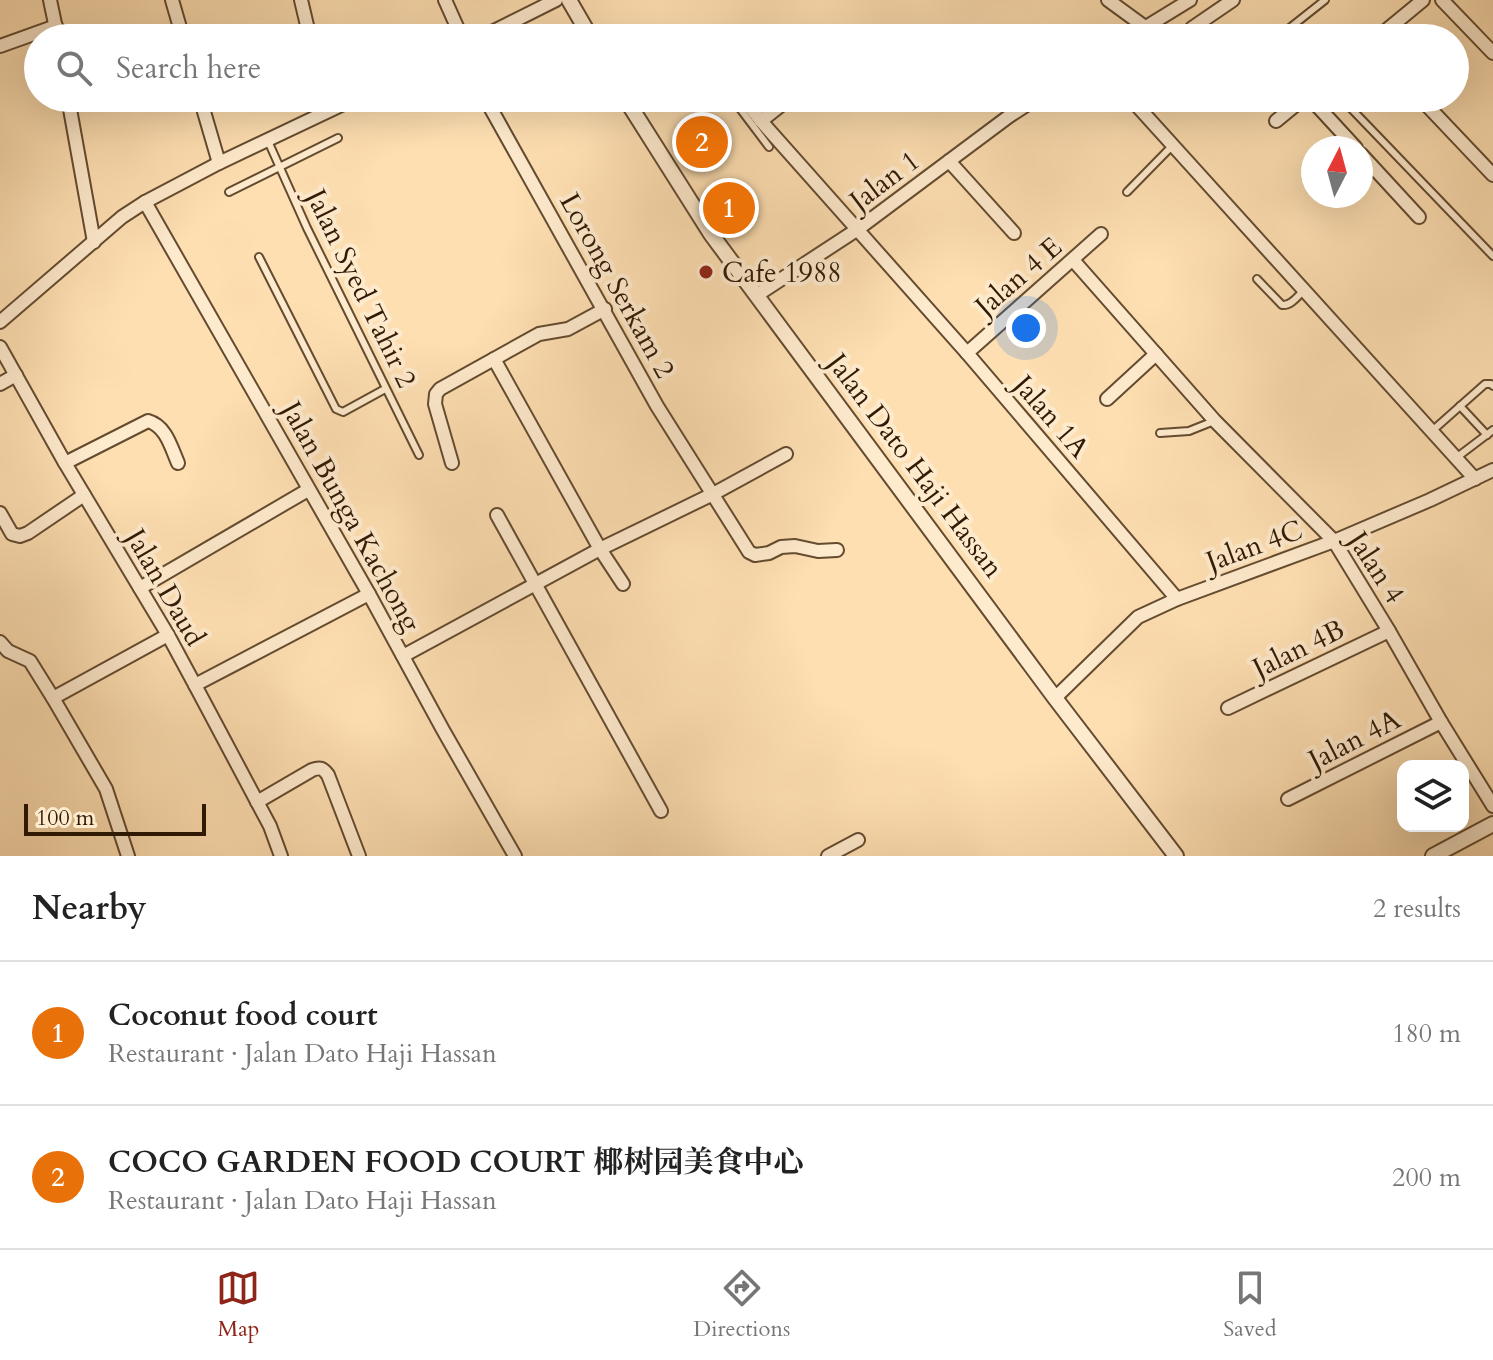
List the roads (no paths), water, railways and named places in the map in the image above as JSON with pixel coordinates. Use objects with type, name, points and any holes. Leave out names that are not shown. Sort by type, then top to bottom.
[{"type":"street","points":[[50,0],[55,24]]},
{"type":"street","points":[[172,0],[179,24]]},
{"type":"street","points":[[301,0],[307,24]]},
{"type":"street","points":[[445,0],[456,24]]},
{"type":"street","points":[[508,24],[556,0]]},
{"type":"street","points":[[569,0],[583,24]]},
{"type":"street","points":[[1108,0],[1141,24]]},
{"type":"street","points":[[1150,24],[1190,0]]},
{"type":"street","points":[[1198,24],[1233,0]]},
{"type":"street","points":[[1394,24],[1423,0]]},
{"type":"street","points":[[1442,0],[1466,24]]},
{"type":"street","points":[[1469,27],[1492,50]]},
{"type":"street","points":[[0,46],[24,40]]},
{"type":"street","points":[[71,112],[94,242]]},
{"type":"street","points":[[204,112],[219,163]]},
{"type":"street","points":[[0,322],[122,217],[317,112]]},
{"type":"street","name":"Lorong Serkam 2","points":[[493,112],[657,406],[749,552],[755,555],[795,546],[818,551],[837,550]]},
{"type":"street","name":"Jalan Dato Haji Hassan","points":[[634,112],[705,226],[1176,856]]},
{"type":"street","name":"Jalan 1A","points":[[754,112],[967,353],[1177,599]]},
{"type":"street","points":[[761,121],[772,112]]},
{"type":"street","name":"Jalan 1","points":[[757,295],[858,229],[1016,112]]},
{"type":"street","points":[[1143,112],[1456,458],[1485,474],[1493,487]]},
{"type":"street","points":[[1276,121],[1288,112]]},
{"type":"street","points":[[1321,112],[1344,136]]},
{"type":"street","points":[[1434,112],[1492,171]]},
{"type":"street","points":[[949,161],[1014,233]]},
{"type":"street","points":[[1373,167],[1419,217]]},
{"type":"street","name":"Jalan Bunga Kachong","points":[[145,202],[515,856]]},
{"type":"street","name":"Jalan 4 E","points":[[967,353],[1101,234]]},
{"type":"street","name":"Jalan 4","points":[[1073,260],[1215,421],[1334,541],[1493,806]]},
{"type":"street","points":[[452,463],[435,404],[440,389],[539,334],[568,329],[605,309]]},
{"type":"street","name":"Jalan Daud","points":[[0,347],[168,635],[270,826],[281,856]]},
{"type":"street","points":[[1107,399],[1156,354]]},
{"type":"street","points":[[494,359],[600,549],[623,584]]},
{"type":"street","points":[[0,384],[16,375]]},
{"type":"street","points":[[65,463],[148,421],[163,431],[178,463]]},
{"type":"street","points":[[403,656],[600,549],[713,494],[786,454]]},
{"type":"street","name":"Jalan 4C","points":[[1055,698],[1138,617],[1177,599],[1334,541],[1485,474]]},
{"type":"street","points":[[140,588],[308,490]]},
{"type":"street","points":[[0,513],[12,534],[20,536],[84,495]]},
{"type":"street","points":[[497,515],[661,811]]},
{"type":"street","points":[[195,685],[369,594]]},
{"type":"street","name":"Jalan 4B","points":[[1228,708],[1389,631]]},
{"type":"street","points":[[53,698],[168,635]]},
{"type":"street","points":[[0,642],[8,651],[30,661],[53,698],[106,789],[128,856]]},
{"type":"street","name":"Jalan 4A","points":[[1288,799],[1441,722]]},
{"type":"street","points":[[257,802],[312,770],[324,769],[359,856]]},
{"type":"street","points":[[1433,856],[1493,824]]},
{"type":"street","points":[[828,856],[858,840]]},
{"type":"lane","points":[[1295,24],[1325,0]]},
{"type":"lane","points":[[743,112],[769,147]]},
{"type":"lane","points":[[1354,112],[1493,256]]},
{"type":"lane","points":[[229,192],[338,138]]},
{"type":"lane","name":"Jalan Syed Tahir 2","points":[[268,139],[419,455]]},
{"type":"lane","points":[[1127,192],[1173,145]]},
{"type":"lane","points":[[259,257],[336,409],[343,412],[385,389]]},
{"type":"lane","points":[[1257,279],[1282,305],[1304,290]]},
{"type":"lane","points":[[1432,431],[1485,384],[1493,386]]},
{"type":"lane","points":[[1456,458],[1490,432],[1460,406]]},
{"type":"lane","points":[[1160,433],[1189,431],[1215,421]]},
{"type":"place","name":"COCO GARDEN FOOD COURT 椰树园美食中心","points":[[702,142]]},
{"type":"place","name":"Coconut food court","points":[[729,208]]},
{"type":"place","name":"Cafe 1988","points":[[706,272]]}]
